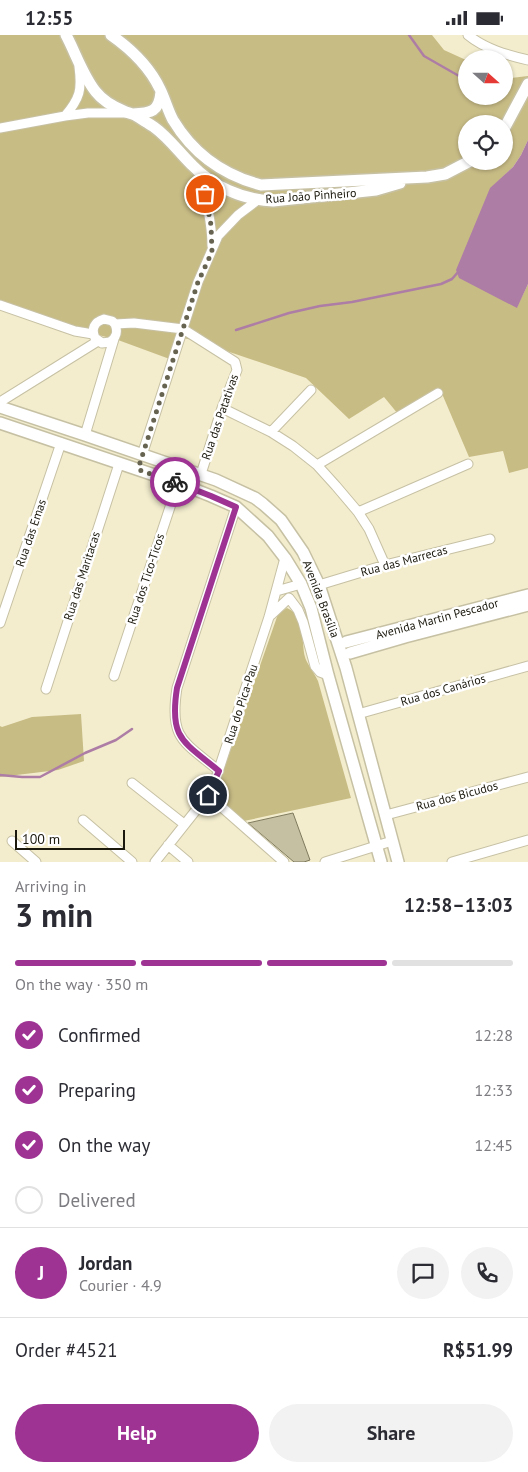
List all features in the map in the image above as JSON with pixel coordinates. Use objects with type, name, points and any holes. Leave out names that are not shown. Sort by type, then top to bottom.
[{"type":"street","name":"Rua João Pinheiro","points":[[111,35],[132,52],[154,77],[174,121],[193,146],[208,161],[239,179],[261,185],[414,178],[445,174],[458,167]]},
{"type":"street","points":[[468,35],[476,42],[494,50],[528,60]]},
{"type":"street","name":"Rua João Pinheiro","points":[[69,38],[96,93],[106,102],[130,113],[155,128],[207,178],[229,190],[273,201],[376,190],[414,178]]},
{"type":"street","points":[[65,116],[80,94],[81,85],[78,59]]},
{"type":"street","points":[[511,115],[528,84]]},
{"type":"street","points":[[0,128],[65,116],[145,114],[153,110],[159,103],[161,92]]},
{"type":"street","points":[[198,170],[210,216],[212,252]]},
{"type":"street","points":[[139,470],[142,455],[198,282],[218,236],[230,223],[259,199]]},
{"type":"street","points":[[0,305],[106,343],[114,339]]},
{"type":"street","points":[[95,338],[94,326],[100,321],[108,320],[115,324],[134,323],[183,329]]},
{"type":"street","points":[[86,435],[117,332],[115,324]]},
{"type":"street","name":"Rua das Patativas","points":[[183,329],[235,362],[236,370],[201,474]]},
{"type":"street","points":[[0,402],[95,338]]},
{"type":"street","points":[[271,432],[311,390]]},
{"type":"street","points":[[317,465],[438,393]]},
{"type":"street","name":"Avenida Brasília","points":[[0,407],[201,474],[238,489],[263,503],[281,520],[303,552],[319,585],[346,668],[398,862]]},
{"type":"street","points":[[222,408],[271,432],[317,465],[358,512],[369,529],[385,565]]},
{"type":"street","name":"Avenida Brasília","points":[[0,423],[211,496],[236,507],[264,531],[285,558],[301,584],[311,608],[381,862]]},
{"type":"street","name":"Rua das Emas","points":[[0,623],[61,443]]},
{"type":"street","points":[[88,452],[100,449],[108,443]]},
{"type":"street","name":"Rua das Maritacas","points":[[46,689],[119,463]]},
{"type":"street","points":[[358,512],[468,464]]},
{"type":"street","name":"Rua dos Tico-Ticos","points":[[114,676],[178,483]]},
{"type":"street","points":[[219,771],[182,740],[175,722],[174,711],[177,688],[236,507]]},
{"type":"street","name":"Rua das Marrecas","points":[[319,585],[385,565],[490,539]]},
{"type":"street","points":[[285,558],[292,553],[303,552]]},
{"type":"street","name":"Rua do Pica-Pau","points":[[155,862],[208,795],[219,771],[279,589],[285,558]]},
{"type":"street","points":[[279,589],[301,584]]},
{"type":"street","points":[[279,589],[298,610],[303,622],[314,666],[320,672],[328,675],[346,668],[350,661],[348,648],[335,635]]},
{"type":"street","name":"Avenida Martin Pescador","points":[[348,648],[528,595]]},
{"type":"street","points":[[269,617],[289,598]]},
{"type":"street","name":"Avenida Martin Pescador","points":[[348,648],[405,637],[528,605]]},
{"type":"street","name":"Rua dos Canários","points":[[358,714],[528,667]]},
{"type":"street","name":"Rua dos Bicudos","points":[[386,815],[528,777]]},
{"type":"street","points":[[132,783],[184,824]]},
{"type":"street","points":[[208,795],[284,862]]},
{"type":"street","points":[[83,820],[132,862]]},
{"type":"street","points":[[452,862],[528,840]]},
{"type":"street","points":[[12,841],[36,862]]},
{"type":"street","points":[[325,862],[392,841]]},
{"type":"street","points":[[168,845],[188,862]]},
{"type":"shaded area","points":[[0,35],[432,35],[444,50],[458,56],[458,105],[513,105],[513,78],[528,76],[528,140],[513,167],[513,115],[458,115],[458,170],[510,170],[490,189],[517,307],[528,284],[528,468],[509,473],[503,451],[469,457],[440,389],[398,414],[384,397],[349,419],[306,378],[183,338],[175,361],[118,340],[0,310]]},
{"type":"shaded area","points":[[528,140],[528,284],[517,308],[459,278],[456,270],[490,188],[510,170],[513,170]]},
{"type":"shaded area","points":[[287,608],[293,612],[300,623],[305,657],[318,681],[351,798],[244,821],[215,795],[278,614]]},
{"type":"shaded area","points":[[81,714],[84,761],[58,770],[0,777],[0,726],[2,727],[32,717]]},
{"type":"building","points":[[293,813],[310,860],[304,862],[294,862],[248,823]]},
{"type":"waterway","points":[[409,35],[424,56],[458,75]]},
{"type":"waterway","points":[[236,330],[289,313],[320,306],[352,302],[441,284],[452,279],[459,271]]},
{"type":"waterway","points":[[0,775],[40,777],[85,753],[116,740],[132,729]]},
{"type":"way so far","points":[[175,482],[139,470],[139,466],[198,282],[212,252],[211,225],[205,194]]},
{"type":"route","points":[[175,482],[236,507],[177,688],[175,700],[175,722],[182,740],[219,771],[208,795]]}]
